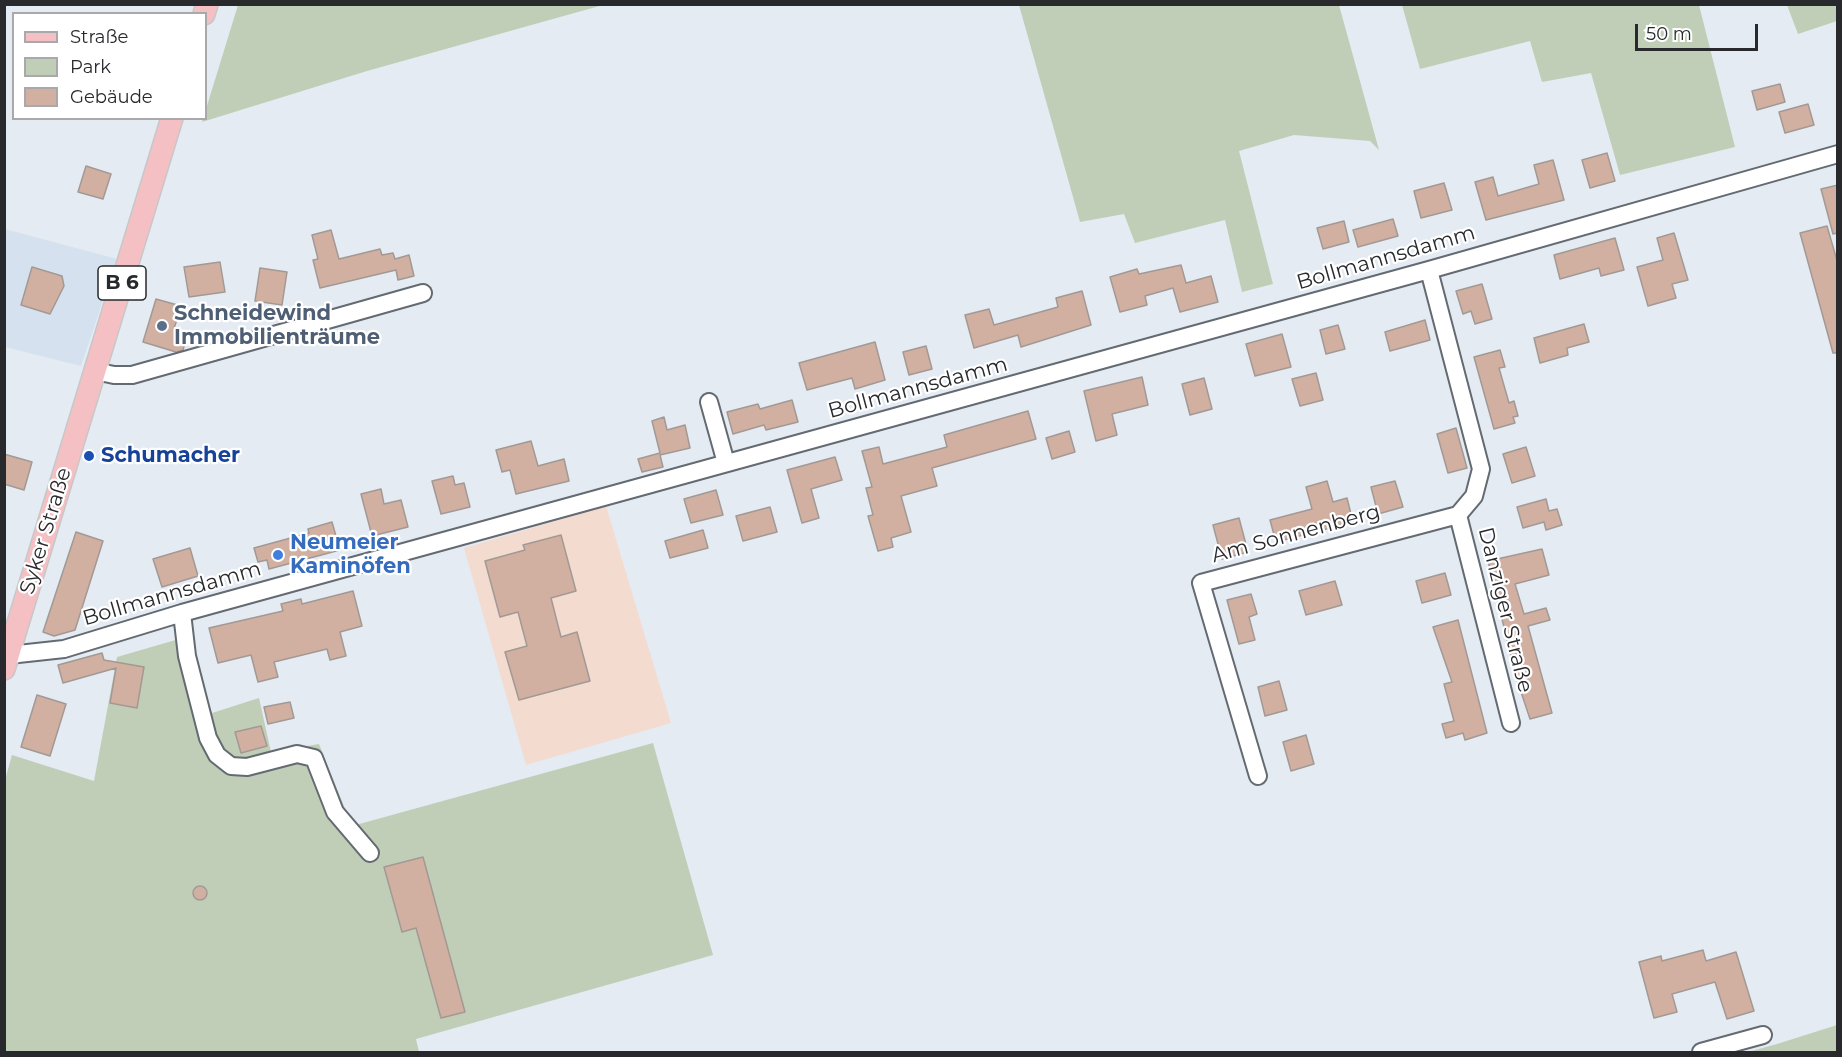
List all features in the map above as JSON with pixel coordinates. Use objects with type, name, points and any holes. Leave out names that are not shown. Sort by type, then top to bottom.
[{"type":"main road","name":"Syker Straße","points":[[7,662],[171,120]]},
{"type":"street","name":"Bollmannsdamm","points":[[7,662],[64,649],[182,613],[1429,270],[1838,154]]},
{"type":"street","name":"Danziger Straße","points":[[1429,270],[1481,469],[1474,496],[1458,515],[1510,723]]},
{"type":"street","points":[[95,371],[114,375],[132,375],[423,293]]},
{"type":"street","points":[[709,402],[726,463]]},
{"type":"street","name":"Am Sonnenberg","points":[[1258,776],[1201,583],[1458,515]]},
{"type":"street","points":[[182,613],[187,656],[208,738],[217,755],[231,766],[247,767],[297,754],[314,758],[334,812],[370,853]]},
{"type":"street","points":[[1701,1053],[1763,1035]]},
{"type":"shaded area","points":[[5,229],[117,259],[81,366],[5,347]]},
{"type":"shaded area","points":[[606,506],[671,723],[526,765],[464,548]]},
{"type":"green space","points":[[238,4],[603,5],[367,71],[202,122],[207,120],[207,106]]},
{"type":"green space","points":[[1019,5],[1339,5],[1379,150],[1370,141],[1294,135],[1239,151],[1273,284],[1242,292],[1225,220],[1135,243],[1124,214],[1080,222]]},
{"type":"green space","points":[[1402,5],[1699,5],[1735,147],[1620,175],[1591,73],[1542,82],[1530,41],[1420,69]]},
{"type":"green space","points":[[1787,5],[1837,5],[1837,21],[1798,34]]},
{"type":"green space","points":[[179,639],[212,713],[259,698],[271,752],[319,744],[352,826],[653,743],[713,955],[416,1039],[419,1052],[5,1052],[5,780],[12,755],[94,781],[117,657]]},
{"type":"green space","points":[[1837,1025],[1837,1052],[1748,1052],[1777,1044]]},
{"type":"building","points":[[1780,84],[1785,102],[1757,110],[1752,91]]},
{"type":"building","points":[[1808,104],[1814,125],[1785,133],[1779,112]]},
{"type":"building","points":[[1607,153],[1615,181],[1590,188],[1582,160]]},
{"type":"building","points":[[1553,160],[1564,200],[1486,220],[1475,182],[1493,177],[1498,196],[1539,184],[1534,165]]},
{"type":"building","points":[[86,166],[111,174],[103,199],[78,192]]},
{"type":"building","points":[[1444,183],[1452,210],[1421,218],[1414,191]]},
{"type":"building","points":[[1838,185],[1838,233],[1833,234],[1821,189]]},
{"type":"building","points":[[1393,219],[1398,236],[1358,247],[1353,230]]},
{"type":"building","points":[[1344,221],[1349,242],[1323,249],[1317,228]]},
{"type":"building","points":[[1827,226],[1838,264],[1838,353],[1833,353],[1800,233]]},
{"type":"building","points":[[331,230],[339,259],[380,249],[382,255],[393,253],[395,259],[409,255],[414,276],[398,280],[396,270],[320,288],[313,260],[318,259],[312,235]]},
{"type":"building","points":[[1674,233],[1688,280],[1672,284],[1676,298],[1648,306],[1637,267],[1663,260],[1657,238]]},
{"type":"building","points":[[1615,238],[1624,270],[1601,276],[1599,268],[1560,279],[1554,255]]},
{"type":"building","points":[[220,262],[225,292],[189,297],[184,267]]},
{"type":"building","points":[[1181,265],[1186,283],[1211,276],[1218,302],[1180,312],[1173,288],[1145,296],[1147,305],[1120,312],[1110,277],[1137,269],[1139,274]]},
{"type":"building","points":[[32,267],[62,276],[64,286],[50,314],[21,305]]},
{"type":"building","points":[[260,268],[287,272],[282,305],[255,301]]},
{"type":"building","points":[[1482,284],[1492,319],[1475,324],[1471,311],[1463,314],[1456,291]]},
{"type":"building","points":[[1082,291],[1091,325],[1021,347],[1018,335],[974,348],[965,315],[989,309],[994,325],[1058,307],[1056,298]]},
{"type":"building","points":[[156,299],[181,306],[174,329],[188,333],[183,350],[176,352],[143,342]]},
{"type":"building","points":[[1425,320],[1430,340],[1390,351],[1385,332]]},
{"type":"building","points":[[1584,324],[1589,342],[1567,348],[1568,355],[1540,363],[1534,338]]},
{"type":"building","points":[[1338,325],[1345,349],[1326,354],[1320,330]]},
{"type":"building","points":[[1282,334],[1291,367],[1255,376],[1246,344]]},
{"type":"building","points":[[875,342],[885,380],[855,389],[852,378],[807,390],[799,363]]},
{"type":"building","points":[[926,346],[932,369],[909,375],[903,352]]},
{"type":"building","points":[[1500,350],[1505,367],[1499,368],[1509,403],[1514,401],[1518,416],[1513,417],[1515,423],[1494,429],[1474,357]]},
{"type":"building","points":[[1316,373],[1323,400],[1300,406],[1292,379]]},
{"type":"building","points":[[1142,377],[1148,405],[1112,414],[1117,435],[1096,441],[1084,391]]},
{"type":"building","points":[[1204,378],[1212,409],[1190,415],[1182,384]]},
{"type":"building","points":[[792,400],[798,422],[766,430],[764,425],[733,434],[727,412],[758,404],[760,409]]},
{"type":"building","points":[[1028,411],[1036,439],[932,468],[937,486],[901,496],[911,532],[891,538],[893,547],[878,551],[868,516],[873,515],[866,488],[872,487],[862,451],[879,447],[883,464],[947,447],[944,435]]},
{"type":"building","points":[[664,417],[667,430],[685,425],[690,448],[660,455],[663,467],[642,472],[638,459],[660,453],[652,421]]},
{"type":"building","points":[[1456,428],[1467,468],[1448,473],[1437,434]]},
{"type":"building","points":[[1069,431],[1075,452],[1052,459],[1046,438]]},
{"type":"building","points":[[531,441],[538,466],[564,459],[569,481],[516,494],[510,470],[502,472],[496,450]]},
{"type":"building","points":[[1526,447],[1535,476],[1512,483],[1503,454]]},
{"type":"building","points":[[4,454],[32,462],[24,490],[4,484]]},
{"type":"building","points":[[835,457],[842,480],[811,489],[819,518],[802,523],[787,470]]},
{"type":"building","points":[[453,476],[455,485],[464,483],[470,507],[441,514],[432,481]]},
{"type":"building","points":[[1327,481],[1333,502],[1347,498],[1353,522],[1276,542],[1270,520],[1312,509],[1306,487]]},
{"type":"building","points":[[1395,481],[1403,507],[1378,514],[1371,487]]},
{"type":"building","points":[[381,489],[384,504],[401,500],[408,527],[372,536],[361,494]]},
{"type":"building","points":[[716,490],[723,515],[691,523],[684,499]]},
{"type":"building","points":[[1546,499],[1549,511],[1557,509],[1562,525],[1546,530],[1544,522],[1523,528],[1517,507]]},
{"type":"building","points":[[770,507],[777,532],[743,541],[736,516]]},
{"type":"building","points":[[1239,518],[1248,552],[1222,559],[1213,525]]},
{"type":"building","points":[[332,522],[340,550],[269,569],[267,560],[258,562],[254,548],[309,533],[308,529]]},
{"type":"building","points":[[703,530],[708,548],[670,558],[665,541]]},
{"type":"building","points":[[76,532],[103,541],[75,630],[54,636],[43,632]]},
{"type":"building","points":[[561,535],[576,591],[551,598],[561,637],[577,632],[590,681],[519,700],[505,652],[527,646],[518,612],[500,617],[485,561],[525,550],[523,545]]},
{"type":"building","points":[[190,548],[198,576],[162,587],[153,559]]},
{"type":"building","points":[[1542,549],[1549,575],[1515,584],[1524,614],[1546,608],[1550,620],[1528,626],[1552,713],[1530,719],[1516,677],[1488,561]]},
{"type":"building","points":[[1445,573],[1451,595],[1422,603],[1416,581]]},
{"type":"building","points":[[1335,581],[1342,605],[1306,615],[1299,591]]},
{"type":"building","points":[[353,591],[362,626],[340,632],[346,656],[330,660],[327,649],[274,662],[278,677],[258,682],[251,655],[218,663],[209,628],[283,611],[281,604],[301,599],[302,604]]},
{"type":"building","points":[[1251,594],[1257,614],[1249,617],[1255,640],[1239,644],[1227,600]]},
{"type":"building","points":[[1458,620],[1487,733],[1465,740],[1463,733],[1446,738],[1442,724],[1454,721],[1444,684],[1452,682],[1433,627]]},
{"type":"building","points":[[102,653],[104,660],[144,667],[137,708],[110,703],[116,668],[63,683],[58,665]]},
{"type":"building","points":[[1279,681],[1287,710],[1265,716],[1258,687]]},
{"type":"building","points":[[37,695],[66,704],[50,756],[21,747]]},
{"type":"building","points":[[290,702],[294,718],[268,724],[264,707]]},
{"type":"building","points":[[261,726],[267,746],[241,753],[235,732]]},
{"type":"building","points":[[1306,735],[1314,764],[1291,771],[1283,742]]},
{"type":"building","points":[[423,857],[465,1012],[441,1018],[416,928],[402,932],[384,867]]},
{"type":"building","points":[[197,886],[203,886],[207,893],[203,900],[197,900],[193,896],[193,890]]},
{"type":"building","points":[[1703,950],[1706,961],[1736,952],[1754,1011],[1727,1019],[1715,982],[1672,994],[1677,1012],[1654,1018],[1639,962],[1661,956],[1662,961]]},
{"type":"place","name":"Schneidewind Immobilienträume","points":[[162,326]]},
{"type":"place","name":"Schumacher","points":[[89,456]]},
{"type":"place","name":"Neumeier Kaminöfen","points":[[278,555]]}]
